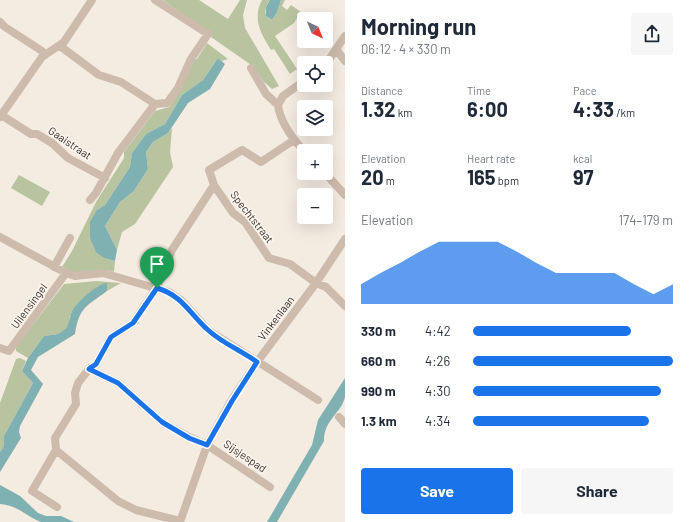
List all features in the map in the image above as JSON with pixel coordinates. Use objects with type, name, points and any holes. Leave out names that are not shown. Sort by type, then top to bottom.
[{"type":"street","points":[[1,116],[45,54],[60,46],[64,42],[92,0]]},
{"type":"street","points":[[60,46],[99,76],[121,82],[155,104],[167,103],[178,88],[191,59],[208,34],[155,0]]},
{"type":"street","points":[[0,22],[5,27],[42,50],[45,54]]},
{"type":"street","points":[[331,56],[345,36]]},
{"type":"street","points":[[336,49],[345,61]]},
{"type":"street","points":[[251,68],[266,94],[278,105]]},
{"type":"street","points":[[297,86],[283,96],[278,105],[279,113],[298,144]]},
{"type":"street","points":[[90,200],[105,178],[118,153],[155,104]]},
{"type":"street","name":"Gaaistraat","points":[[1,116],[31,134],[37,134],[52,144],[68,158],[105,178]]},
{"type":"street","points":[[57,507],[32,491],[56,450],[55,438],[76,404],[75,393],[78,383],[89,369],[96,364],[111,337],[133,323],[157,288],[172,250],[214,185],[210,170],[242,150],[260,162],[294,140]]},
{"type":"street","points":[[331,180],[345,195]]},
{"type":"street","name":"Spechtstraat","points":[[214,185],[233,213],[245,222],[269,258],[290,264],[316,284],[326,287],[345,306]]},
{"type":"street","points":[[0,237],[66,273],[76,276],[103,273],[169,292],[181,300],[208,330],[318,400]]},
{"type":"street","points":[[54,267],[70,238]]},
{"type":"street","name":"Vinkenlaan","points":[[180,521],[207,445],[232,401],[257,362],[316,284],[345,239]]},
{"type":"street","name":"Uilensingel","points":[[0,348],[9,351],[66,273]]},
{"type":"street","name":"Sijsjespad","points":[[89,369],[118,383],[162,422],[189,438],[207,445],[270,487]]},
{"type":"street","points":[[339,417],[345,424]]},
{"type":"street","points":[[56,450],[118,501],[136,510],[180,521]]},
{"type":"green space","points":[[163,0],[199,0],[228,19],[240,0],[247,0],[243,15],[245,28],[279,86],[272,89],[264,82],[254,67],[211,37],[212,34]]},
{"type":"green space","points":[[262,0],[270,0],[265,11],[267,16],[272,20],[277,12],[281,0],[285,0],[282,6],[287,10],[291,5],[301,12],[297,12],[297,18],[294,23],[275,36],[297,69],[290,74],[274,49],[271,50],[261,32],[258,20],[259,7]]},
{"type":"green space","points":[[207,43],[228,59],[222,61],[218,58],[203,80],[182,95],[165,124],[146,134],[132,153],[130,167],[105,205],[97,210],[104,258],[115,261],[114,272],[107,270],[78,274],[62,267],[72,251],[96,202],[124,158],[124,152],[155,111],[169,107],[182,88],[193,60],[197,59]]},
{"type":"green space","points":[[172,128],[170,152],[173,167],[135,224],[122,232],[117,250],[105,226],[120,202],[134,191],[148,169],[146,152],[153,142],[168,133]]},
{"type":"green space","points":[[19,175],[50,192],[42,206],[11,188]]},
{"type":"green space","points":[[96,281],[121,283],[107,291],[107,284],[70,316],[68,328],[58,334],[44,336],[28,358],[16,351],[16,347],[64,284]]},
{"type":"green space","points":[[20,358],[26,361],[22,371],[33,383],[4,436],[4,446],[0,452],[0,403],[16,359]]},
{"type":"water","points":[[270,0],[281,0],[277,12],[272,20],[266,16],[266,7]]},
{"type":"water","points":[[218,58],[225,64],[210,89],[188,103],[168,133],[153,142],[146,152],[148,169],[134,191],[120,202],[105,226],[117,250],[115,261],[104,258],[96,252],[90,238],[90,222],[97,210],[105,205],[130,167],[132,153],[146,134],[165,124],[182,95],[203,80]]},
{"type":"water","points":[[107,283],[107,291],[89,304],[82,312],[75,334],[38,357],[31,370],[43,384],[20,426],[19,432],[21,438],[0,472],[0,452],[4,446],[4,436],[33,383],[22,371],[28,358],[44,336],[58,334],[67,328],[70,316],[75,306],[83,298],[98,286]]},
{"type":"water","points":[[345,378],[345,397],[343,403],[327,427],[324,441],[277,522],[267,522],[312,445],[318,420]]},
{"type":"water","points":[[0,485],[20,496],[38,513],[46,516],[61,516],[74,522],[41,522],[11,506],[0,504]]},
{"type":"route","points":[[157,288],[169,292],[181,300],[208,330],[257,362],[232,401],[207,445],[189,438],[162,422],[118,383],[89,369],[96,364],[111,337],[133,323],[157,288]]}]
